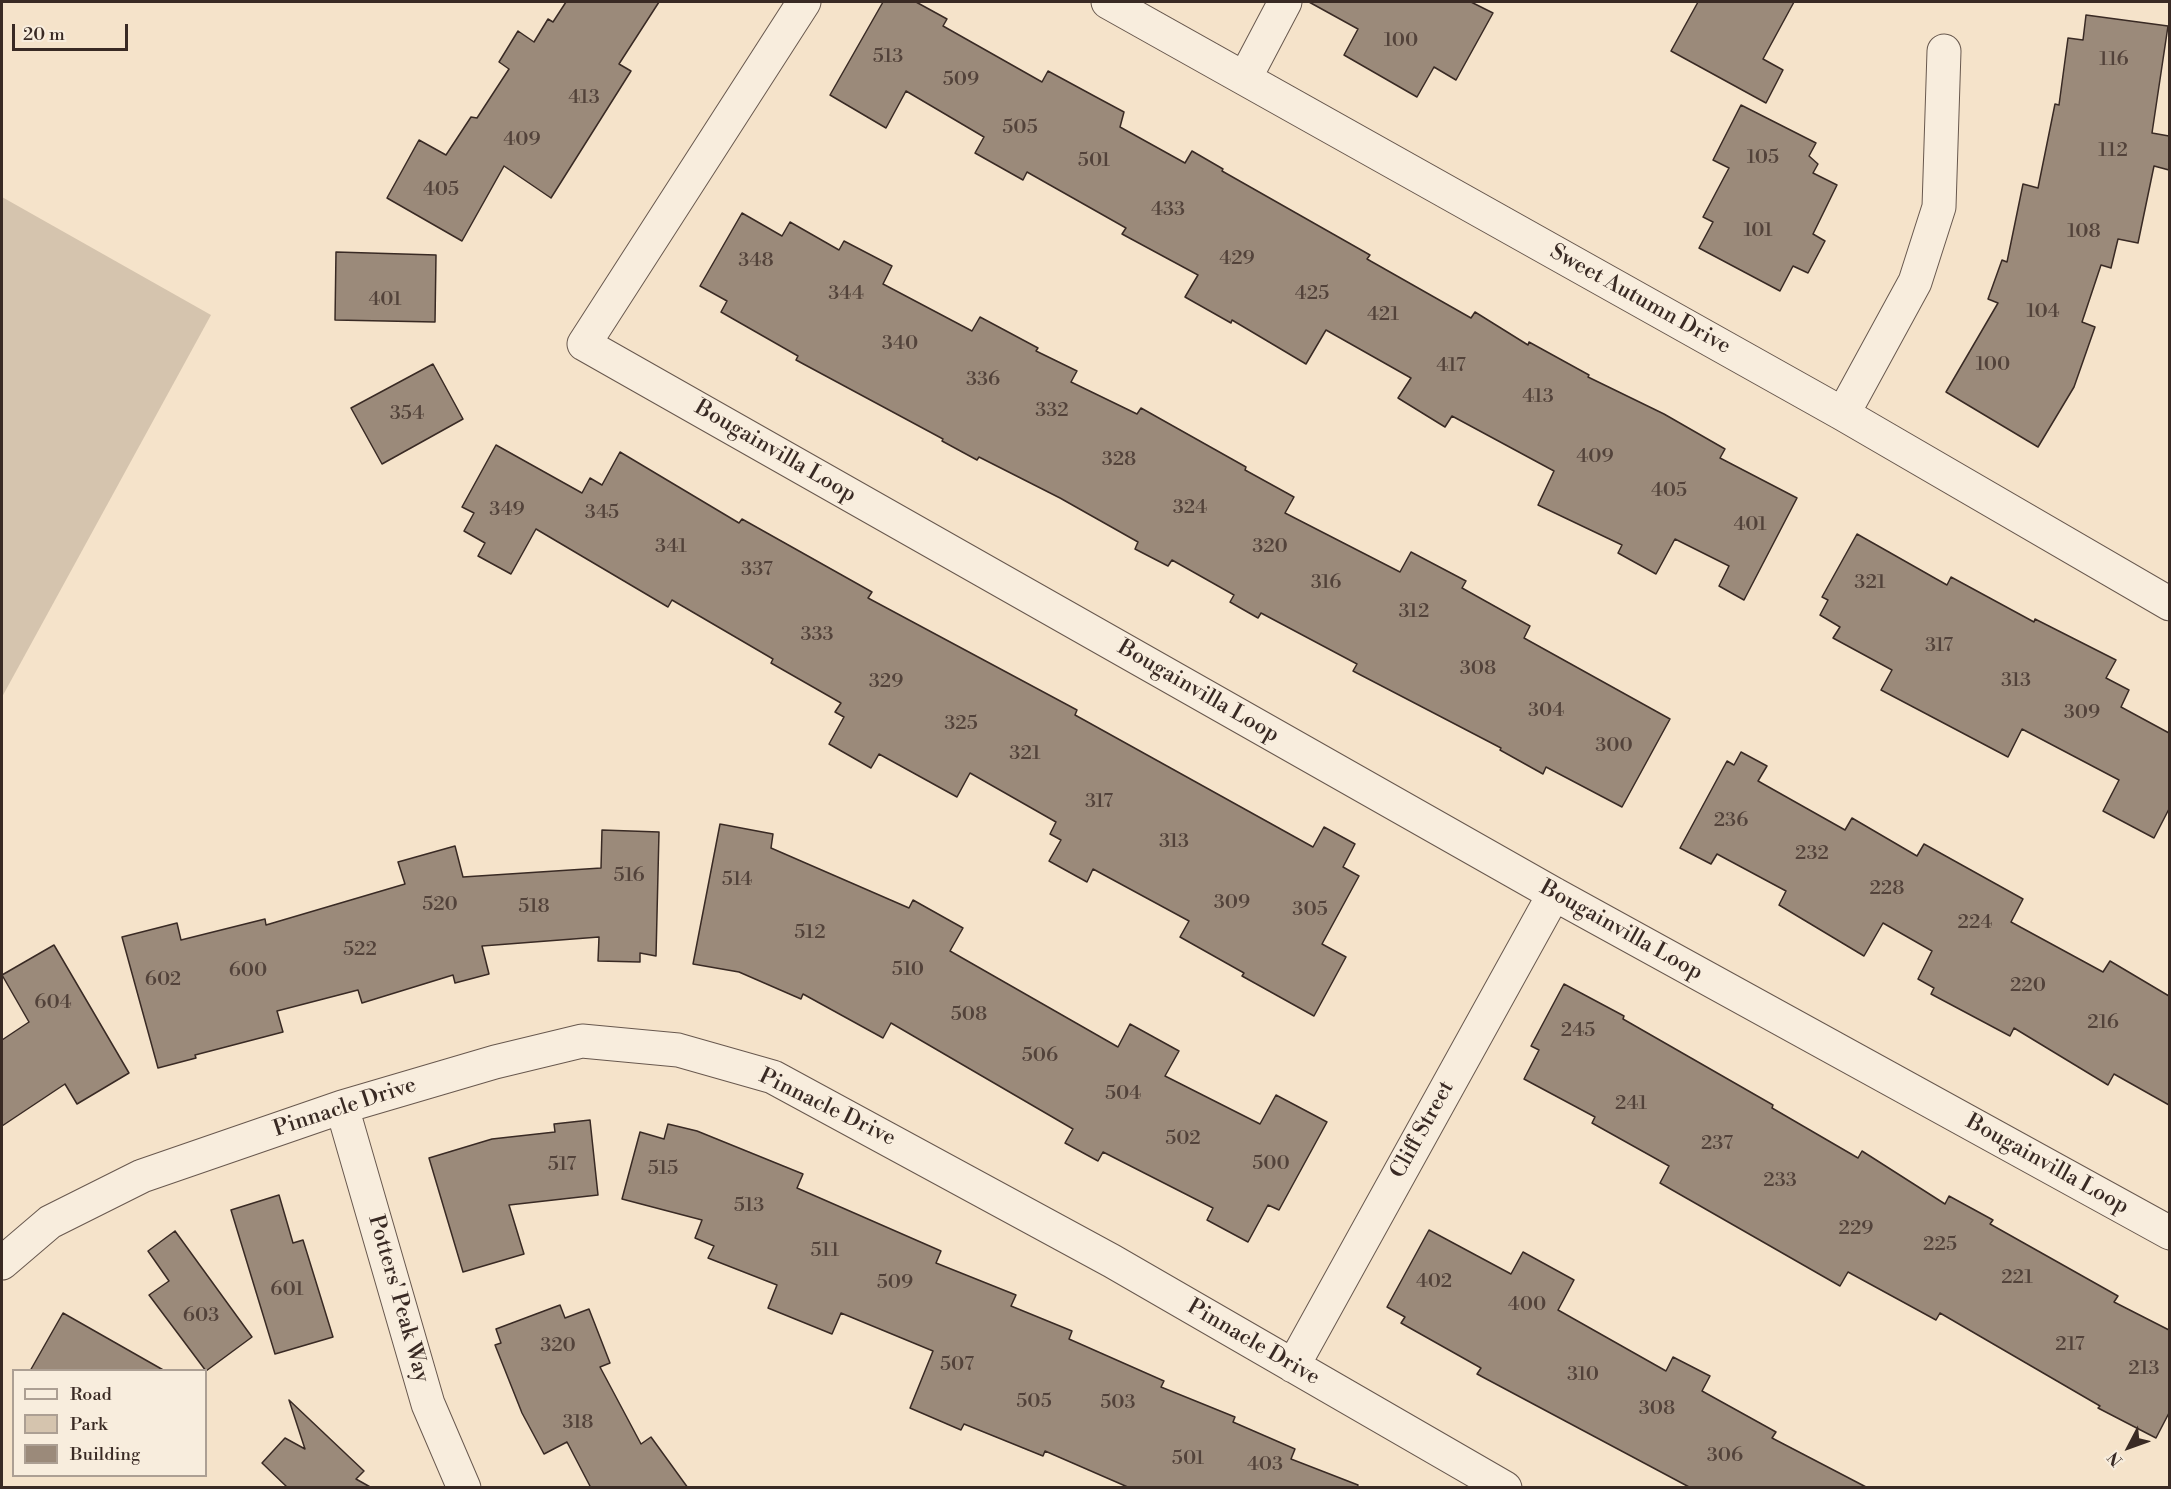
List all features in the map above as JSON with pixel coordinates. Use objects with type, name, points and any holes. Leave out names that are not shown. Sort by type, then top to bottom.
[{"type":"street","name":"Bougainvilla Loop","points":[[804,2],[584,344],[1554,894],[2169,1233]]},
{"type":"street","name":"Sweet Autumn Drive","points":[[1108,2],[1843,414],[2169,604]]},
{"type":"street","points":[[1245,78],[1285,2]]},
{"type":"street","points":[[1843,414],[1915,282],[1939,207],[1944,51]]},
{"type":"street","name":"Cliff Street","points":[[1293,1366],[1554,894]]},
{"type":"street","name":"Pinnacle Drive","points":[[2,1263],[50,1222],[142,1176],[342,1107],[495,1062],[582,1041],[678,1050],[774,1077],[1112,1261],[1293,1366],[1486,1483]]},
{"type":"street","name":"Potters' Peak Way","points":[[342,1107],[428,1404],[464,1488]]},
{"type":"green space","points":[[2,197],[211,315],[2,697]]},
{"type":"building","points":[[566,2],[659,2],[619,64],[631,71],[551,198],[504,166],[462,241],[387,198],[419,140],[446,155],[471,117],[477,118],[509,69],[499,62],[518,31],[534,42],[548,19],[553,22]]},
{"type":"building","points":[[883,2],[916,2],[947,19],[943,26],[1042,82],[1048,71],[1124,112],[1120,127],[1185,163],[1192,151],[1223,169],[1222,171],[1370,255],[1367,259],[1471,318],[1475,312],[1528,345],[1529,342],[1589,375],[1588,377],[1664,414],[1725,449],[1720,458],[1797,498],[1744,600],[1719,586],[1729,566],[1675,539],[1656,574],[1618,553],[1622,545],[1538,505],[1554,471],[1452,416],[1445,427],[1398,398],[1411,378],[1326,330],[1306,364],[1232,320],[1231,323],[1185,297],[1198,275],[1122,234],[1126,228],[1027,172],[1023,180],[975,153],[984,137],[906,91],[886,128],[830,95]]},
{"type":"building","points":[[1309,2],[1471,2],[1493,13],[1456,80],[1434,67],[1417,97],[1344,55],[1358,29]]},
{"type":"building","points":[[1698,2],[1794,2],[1763,59],[1783,70],[1766,103],[1671,51]]},
{"type":"building","points":[[2086,15],[2168,26],[2152,133],[2169,136],[2169,170],[2154,166],[2138,243],[2118,239],[2111,268],[2101,265],[2082,322],[2095,327],[2074,387],[2038,447],[1946,392],[1998,303],[1988,299],[2002,260],[2007,262],[2023,184],[2038,188],[2055,104],[2059,105],[2068,38],[2083,40]]},
{"type":"building","points":[[1741,105],[1816,143],[1809,156],[1818,164],[1813,173],[1837,185],[1813,234],[1825,241],[1808,273],[1793,266],[1780,291],[1699,248],[1713,222],[1703,217],[1729,168],[1713,160]]},
{"type":"building","points":[[742,213],[782,236],[790,222],[839,250],[844,241],[892,266],[883,284],[972,331],[980,317],[1038,348],[1036,351],[1077,371],[1071,382],[1137,414],[1141,408],[1246,467],[1245,470],[1294,497],[1285,513],[1400,572],[1411,552],[1466,581],[1462,588],[1530,626],[1524,638],[1670,719],[1622,807],[1546,767],[1543,774],[1500,750],[1501,748],[1353,671],[1357,664],[1261,613],[1258,618],[1230,602],[1234,595],[1172,560],[1168,566],[1135,549],[1138,542],[1060,498],[979,457],[977,460],[942,441],[943,439],[796,360],[798,356],[721,312],[727,301],[700,286]]},
{"type":"building","points":[[336,252],[436,255],[435,322],[335,320]]},
{"type":"building","points":[[433,364],[463,419],[382,464],[351,408]]},
{"type":"building","points":[[496,445],[582,493],[590,478],[602,485],[620,452],[739,523],[742,519],[872,592],[868,598],[1077,710],[1075,715],[1313,847],[1324,827],[1355,844],[1343,867],[1359,876],[1322,944],[1346,957],[1314,1016],[1242,976],[1244,973],[1180,937],[1189,921],[1093,869],[1087,882],[1049,861],[1061,840],[1050,834],[1056,822],[970,773],[957,797],[879,754],[871,768],[829,744],[844,717],[835,712],[841,703],[771,663],[773,659],[672,600],[668,607],[536,529],[511,574],[478,556],[485,543],[464,531],[474,513],[462,507]]},
{"type":"building","points":[[1857,534],[1947,585],[1951,577],[2034,622],[2035,619],[2116,660],[2106,678],[2129,690],[2121,707],[2169,733],[2169,809],[2154,838],[2103,811],[2119,780],[2022,729],[2008,757],[1881,690],[1892,670],[1833,638],[1840,627],[1820,615],[1828,600],[1822,597]]},
{"type":"building","points":[[1741,752],[1767,766],[1758,781],[1845,830],[1852,818],[1917,856],[1924,844],[2023,899],[2011,922],[2103,972],[2110,961],[2169,996],[2169,1105],[2114,1074],[2108,1085],[2014,1028],[2010,1036],[1931,994],[1934,988],[1918,979],[1932,951],[1883,923],[1864,956],[1779,905],[1786,891],[1717,854],[1711,864],[1680,848],[1727,761],[1734,765]]},
{"type":"building","points":[[720,824],[773,834],[771,848],[909,908],[913,900],[963,928],[950,951],[1118,1047],[1130,1024],[1179,1051],[1165,1076],[1260,1124],[1276,1095],[1327,1122],[1279,1210],[1268,1205],[1248,1242],[1207,1220],[1213,1208],[1103,1152],[1098,1161],[1065,1143],[1073,1129],[891,1023],[883,1038],[803,994],[801,999],[739,972],[693,964]]},
{"type":"building","points":[[602,830],[659,832],[656,956],[640,953],[640,962],[598,961],[599,937],[482,946],[489,974],[455,983],[453,975],[362,1003],[358,990],[277,1011],[283,1032],[195,1055],[196,1058],[158,1068],[122,937],[177,923],[181,940],[265,919],[266,925],[405,884],[398,862],[455,846],[463,877],[601,868]]},
{"type":"building","points":[[54,945],[129,1073],[77,1104],[65,1084],[2,1126],[2,1040],[29,1022],[2,975]]},
{"type":"building","points":[[1564,984],[1624,1016],[1623,1019],[1773,1105],[1772,1108],[1858,1158],[1862,1151],[1945,1204],[1949,1196],[1993,1220],[1990,1224],[2118,1296],[2114,1302],[2169,1330],[2169,1413],[2156,1438],[2098,1408],[2100,1406],[1940,1313],[1936,1320],[1848,1272],[1840,1286],[1660,1183],[1669,1166],[1592,1123],[1595,1117],[1524,1079],[1539,1050],[1531,1046]]},
{"type":"building","points":[[590,1120],[598,1195],[509,1205],[524,1254],[463,1272],[429,1158],[492,1139],[555,1132],[554,1124]]},
{"type":"building","points":[[668,1124],[697,1131],[803,1174],[797,1188],[941,1251],[936,1263],[1016,1295],[1011,1306],[1072,1331],[1069,1339],[1164,1381],[1161,1387],[1235,1417],[1233,1422],[1295,1449],[1291,1459],[1358,1485],[1357,1488],[1130,1488],[1045,1451],[1043,1456],[964,1424],[961,1430],[910,1408],[933,1351],[841,1313],[832,1334],[768,1308],[777,1285],[708,1258],[714,1246],[695,1238],[702,1220],[622,1199],[640,1132],[664,1139]]},
{"type":"building","points":[[279,1195],[293,1243],[303,1240],[333,1337],[275,1354],[231,1210]]},
{"type":"building","points":[[1429,1230],[1511,1274],[1523,1252],[1574,1280],[1558,1310],[1666,1371],[1673,1357],[1710,1376],[1702,1391],[1776,1432],[1772,1438],[1868,1488],[1691,1488],[1477,1374],[1481,1368],[1401,1323],[1405,1317],[1387,1307]]},
{"type":"building","points":[[175,1231],[252,1337],[207,1370],[204,1369],[149,1295],[169,1281],[148,1251]]},
{"type":"building","points":[[560,1305],[565,1318],[589,1309],[610,1363],[600,1367],[641,1444],[651,1437],[688,1488],[591,1488],[567,1442],[544,1454],[522,1413],[495,1345],[501,1343],[496,1329]]},
{"type":"building","points":[[63,1313],[161,1369],[31,1369]]},
{"type":"building","points":[[289,1400],[364,1471],[356,1479],[372,1488],[288,1488],[262,1463],[285,1438],[305,1449]]}]
